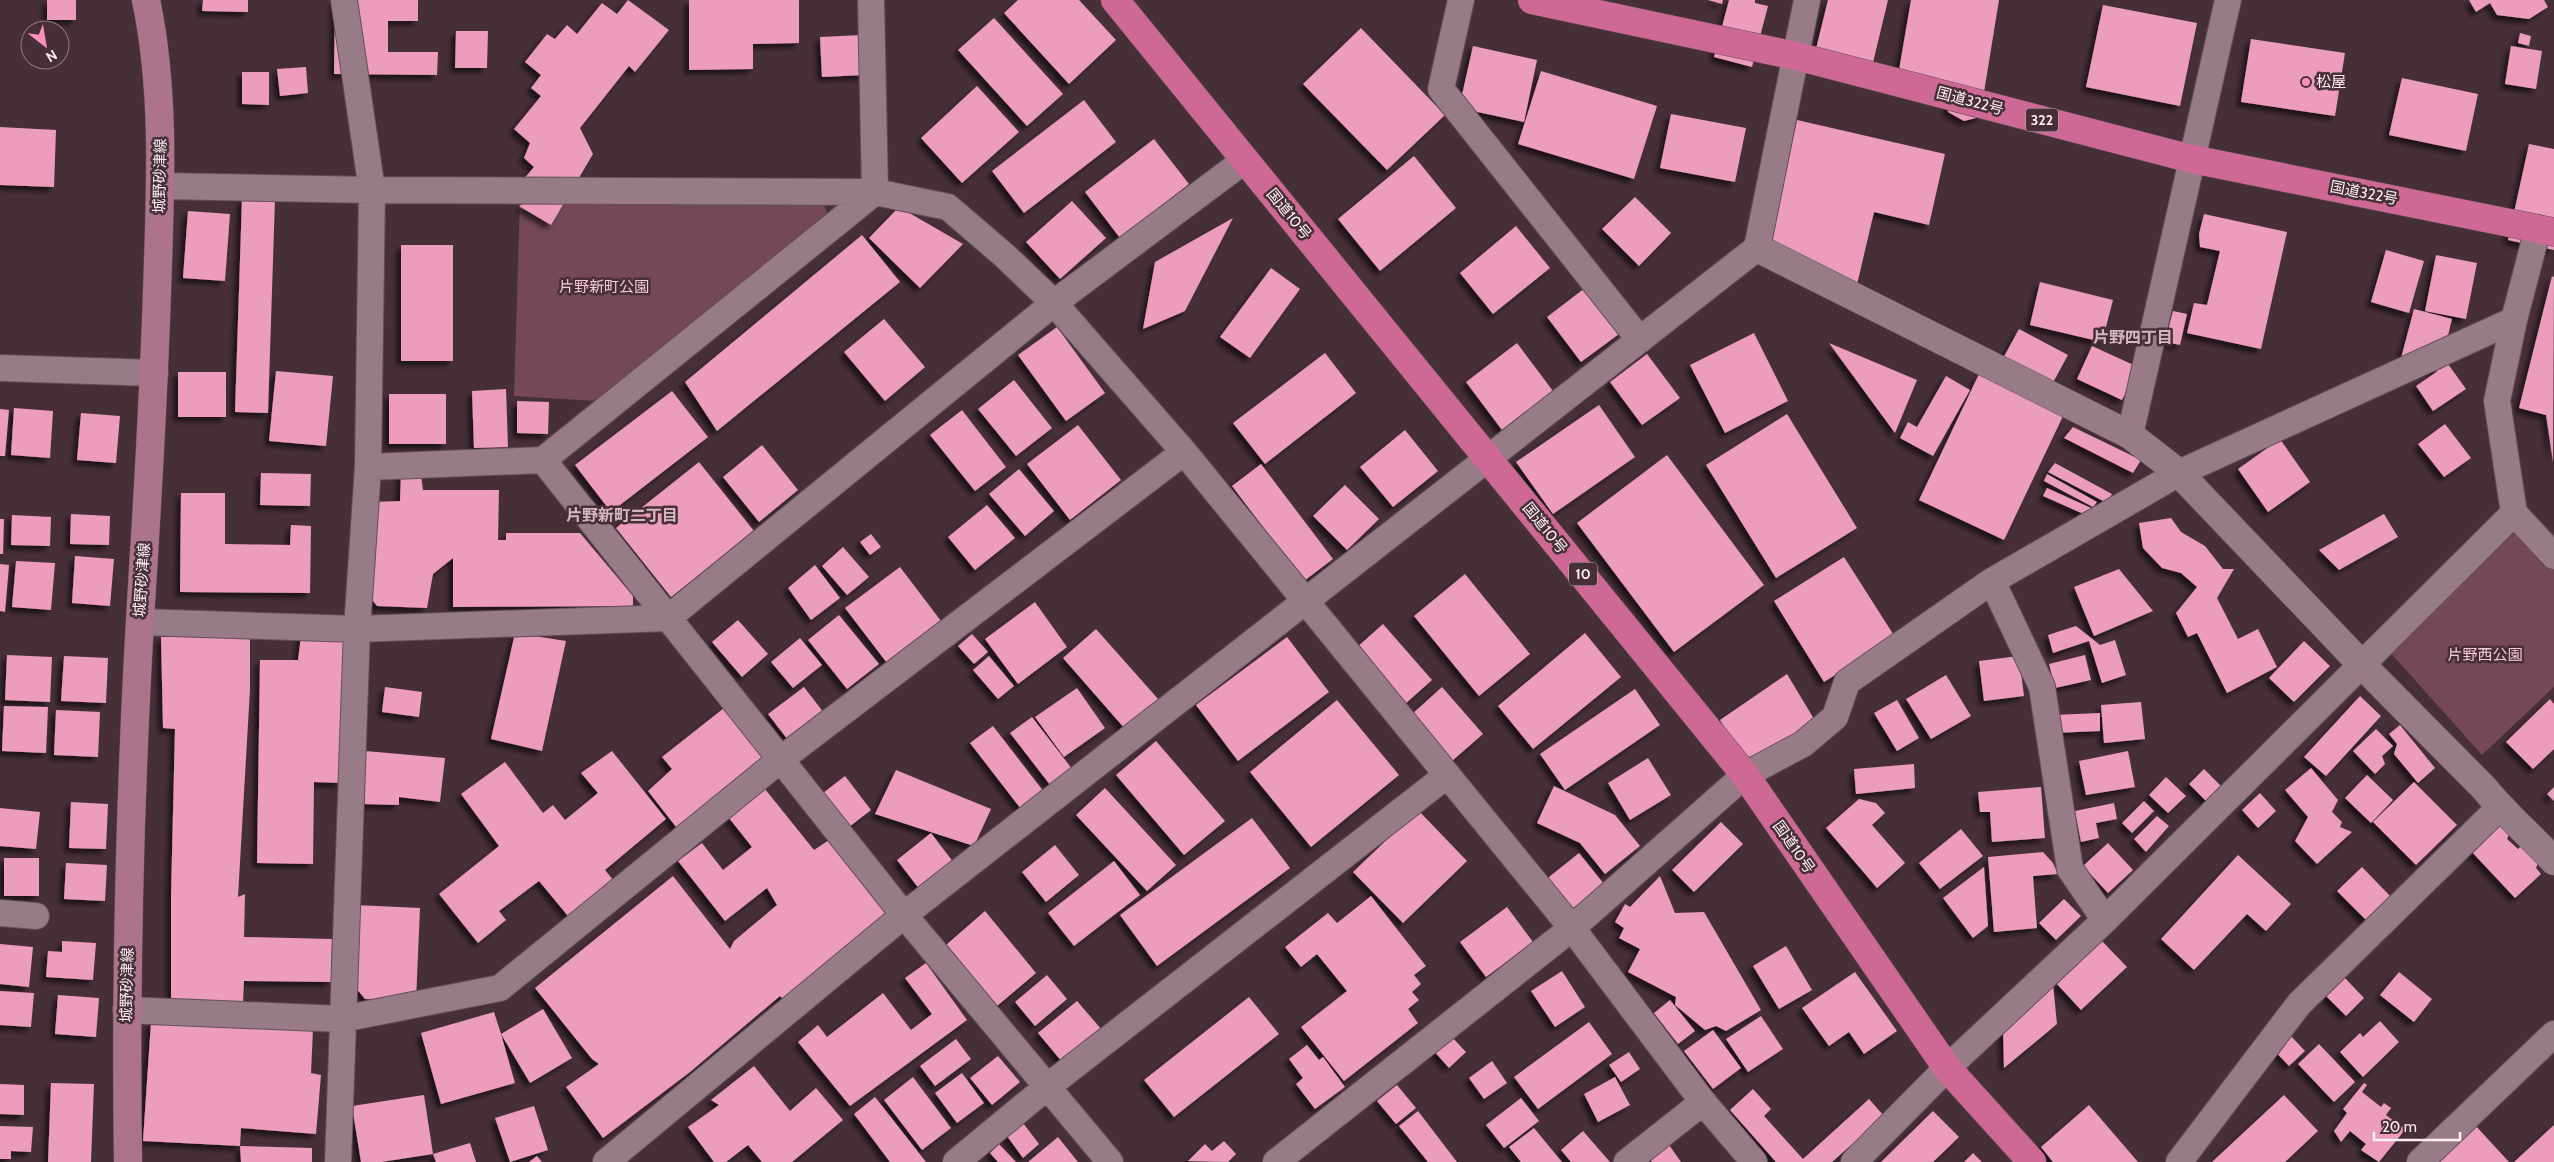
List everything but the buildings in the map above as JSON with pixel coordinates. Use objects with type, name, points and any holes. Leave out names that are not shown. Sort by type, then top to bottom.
[{"type":"highway","name":"国道10号","points":[[1115,0],[1745,775],[1947,1068],[2032,1162]]},
{"type":"highway","name":"国道322号","points":[[1532,0],[1796,56],[2192,159],[2546,230]]},
{"type":"main road","name":"城野砂津線","points":[[128,1162],[126,1010],[140,622],[155,373],[161,186],[158,90],[146,0]]},
{"type":"street","points":[[338,1162],[357,628],[368,467],[372,190],[344,0]]},
{"type":"street","points":[[871,0],[875,192]]},
{"type":"street","points":[[1460,0],[1442,89],[1640,340]]},
{"type":"street","points":[[606,1162],[904,915],[1303,601],[1757,248],[1807,0]]},
{"type":"street","points":[[2130,435],[2228,0]]},
{"type":"street","points":[[140,622],[357,628],[668,618],[1054,303],[1245,160]]},
{"type":"street","points":[[161,186],[372,190],[875,192],[948,206],[1005,256],[1054,303],[1184,452],[1303,601],[1572,928],[1703,1102],[1754,1162]]},
{"type":"street","points":[[368,467],[543,460],[875,192]]},
{"type":"street","points":[[2546,230],[2514,320],[2497,401],[2514,513],[2554,556]]},
{"type":"street","points":[[1757,248],[2130,435],[2179,473],[2362,665],[2554,861]]},
{"type":"street","points":[[1276,1162],[1572,928],[1745,775],[1803,744],[1835,717],[1847,682],[1992,581],[2179,473],[2514,320]]},
{"type":"street","points":[[0,368],[155,373]]},
{"type":"street","points":[[126,1010],[342,1019],[500,988],[780,760],[1184,452]]},
{"type":"street","points":[[543,460],[904,915],[1110,1162]]},
{"type":"street","points":[[1854,1162],[1947,1068],[2105,920],[2514,513]]},
{"type":"street","points":[[1992,581],[2042,687],[2070,869],[2105,920]]},
{"type":"street","points":[[956,1162],[1048,1087],[1446,776]]},
{"type":"street","points":[[2179,1162],[2299,1004],[2500,807]]},
{"type":"street","points":[[0,913],[36,916]]},
{"type":"street","points":[[2420,1162],[2554,1034]]},
{"type":"street","points":[[1627,1162],[1703,1102]]},
{"type":"green space","name":"片野新町公園","points":[[520,199],[823,202],[829,219],[598,401],[514,396]]},
{"type":"green space","name":"片野西公園","points":[[2525,523],[2554,556],[2554,687],[2482,755],[2389,651]]},
{"type":"place","name":"松屋","points":[[2306,82]]},
{"type":"district","name":"片野四丁目","points":[[2133,337]]},
{"type":"district","name":"片野新町二丁目","points":[[622,515]]}]
